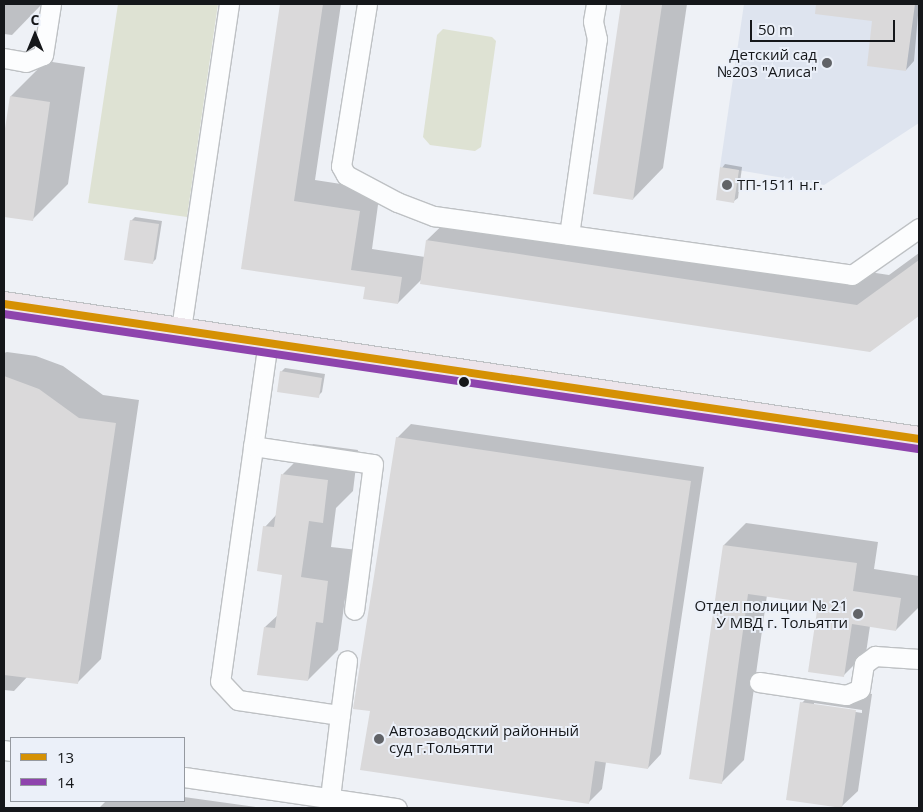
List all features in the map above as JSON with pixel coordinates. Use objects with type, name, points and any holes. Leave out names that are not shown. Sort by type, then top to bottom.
[{"type":"main road","points":[[4,304],[268,341],[919,439]]},
{"type":"street","points":[[4,58],[26,62],[43,54],[50,4]]},
{"type":"street","points":[[181,330],[229,4]]},
{"type":"street","points":[[367,4],[341,166],[346,175],[397,202],[434,216],[852,275],[919,228]]},
{"type":"street","points":[[569,236],[597,39],[593,21],[596,4]]},
{"type":"street","points":[[268,341],[220,681],[238,700],[340,715]]},
{"type":"street","points":[[253,446],[373,464],[354,610]]},
{"type":"street","points":[[759,682],[846,695],[860,689],[864,664],[875,656],[919,659]]},
{"type":"street","points":[[342,802],[340,715],[347,660]]},
{"type":"street","points":[[185,777],[342,802],[397,808]]},
{"type":"shaded area","points":[[118,4],[218,4],[187,217],[88,203]]},
{"type":"shaded area","name":"Детский сад №203 \"Алиса\"","points":[[744,4],[919,4],[919,123],[824,185],[720,167]]},
{"type":"shaded area","points":[[443,29],[492,37],[496,41],[481,147],[475,151],[430,145],[423,137],[437,35]]},
{"type":"building","points":[[280,4],[323,4],[294,201],[360,211],[351,270],[402,277],[398,304],[363,299],[365,287],[241,269]]},
{"type":"building","points":[[621,4],[662,5],[633,200],[593,194]]},
{"type":"building","points":[[816,4],[915,4],[906,71],[867,66],[872,21],[815,14]]},
{"type":"building","points":[[10,96],[50,102],[33,221],[4,217],[4,135]]},
{"type":"building","name":"ТП-1511 н.г.","points":[[720,167],[739,170],[734,203],[716,200]]},
{"type":"building","points":[[130,220],[159,224],[153,264],[124,260]]},
{"type":"building","points":[[426,240],[857,305],[919,260],[919,316],[870,352],[420,284]]},
{"type":"building","points":[[280,371],[322,378],[319,398],[277,392]]},
{"type":"building","points":[[4,376],[39,389],[79,418],[116,423],[78,684],[4,675]]},
{"type":"building","points":[[396,437],[691,481],[648,769],[595,761],[589,804],[360,770],[370,711],[353,709]]},
{"type":"building","points":[[281,474],[328,480],[323,523],[309,521],[301,577],[328,581],[323,623],[316,622],[308,681],[257,675],[264,627],[275,628],[282,575],[257,571],[263,526],[274,527]]},
{"type":"building","points":[[723,545],[857,563],[853,591],[901,598],[896,631],[852,624],[844,677],[808,672],[818,604],[748,594],[722,784],[689,779]]},
{"type":"building","points":[[800,702],[856,710],[842,808],[786,800]]},
{"type":"transit line","name":"13","points":[[4,304],[919,439]]},
{"type":"transit line","name":"14","points":[[4,314],[918,449]]},
{"type":"place","name":"Детский сад №203 \"Алиса\"","points":[[827,63]]},
{"type":"place","name":"ТП-1511 н.г.","points":[[727,185]]},
{"type":"place","name":"Отдел полиции № 21 У МВД г. Тольятти","points":[[858,614]]},
{"type":"place","name":"Автозаводский районный суд г.Тольятти","points":[[379,739]]}]
